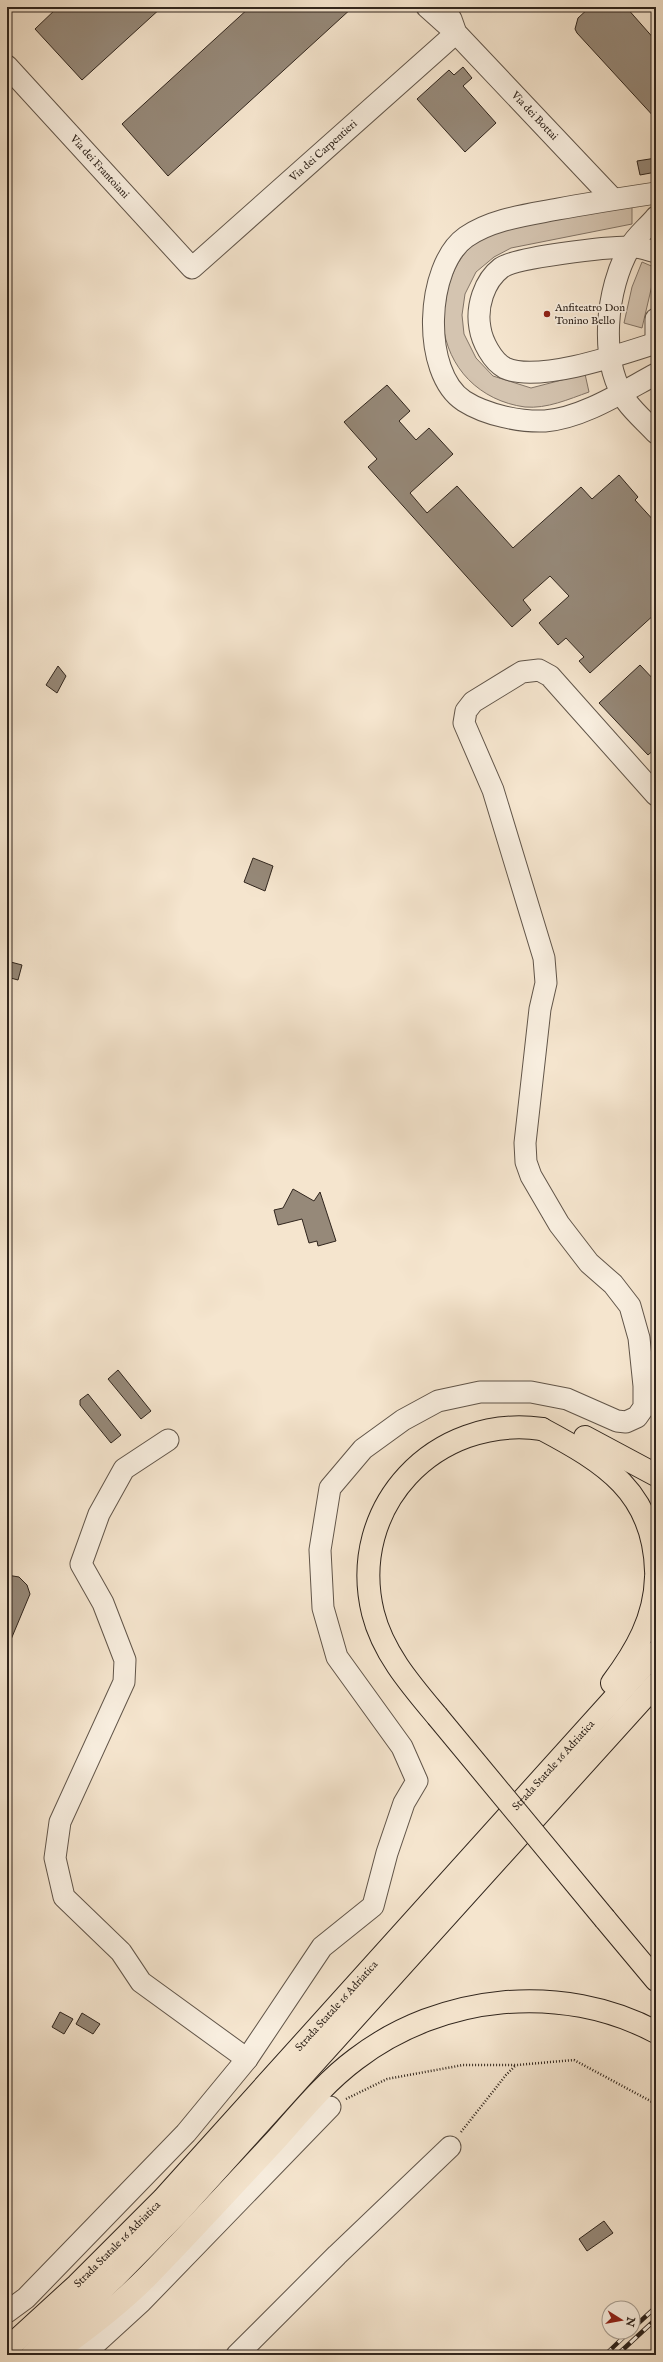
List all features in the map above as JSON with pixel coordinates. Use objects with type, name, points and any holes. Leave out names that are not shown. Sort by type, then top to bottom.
[{"type":"main road","points":[[656,1475],[586,1438],[542,1429],[510,1427],[490,1429],[462,1437],[441,1447],[422,1461],[407,1476],[388,1503],[378,1523],[372,1545],[368,1573],[371,1605],[376,1624],[396,1664],[437,1716],[656,1980]]},
{"type":"main road","points":[[542,1429],[592,1456],[624,1486],[645,1519],[652,1543],[656,1571]]},
{"type":"main road","points":[[525,1798],[637,1646],[651,1612],[656,1577]]},
{"type":"main road","name":"Strada Statale 16 Adriatica","points":[[7,2349],[77,2285],[157,2204],[656,1652]]},
{"type":"main road","name":"Strada Statale 16 Adriatica","points":[[32,2355],[114,2278],[181,2210],[656,1684]]},
{"type":"main road","points":[[51,2355],[113,2308],[148,2276],[338,2074],[364,2053],[398,2032],[429,2019],[468,2008],[496,2003],[528,2001],[566,2003],[594,2008],[626,2018],[656,2032]]},
{"type":"street","name":"Via dei Bottai","points":[[427,7],[456,33],[613,199]]},
{"type":"street","name":"Via dei Bottai","points":[[446,7],[456,33]]},
{"type":"street","name":"Via dei Carpentieri","points":[[192,268],[456,33]]},
{"type":"street","name":"Via dei Frantoiani","points":[[7,66],[192,268]]},
{"type":"street","points":[[656,193],[613,199],[511,218],[487,226],[465,238],[451,254],[437,284],[432,318],[437,355],[447,380],[463,400],[488,413],[518,419],[546,421],[586,410],[656,374]]},
{"type":"street","points":[[656,217],[630,246],[614,282],[608,328],[610,358],[622,392],[627,402],[656,433]]},
{"type":"street","points":[[656,252],[630,246],[530,259],[503,267],[490,277],[482,295],[478,317],[482,339],[493,357],[505,368],[530,372],[559,369],[610,358],[656,344],[656,319]]},
{"type":"street","points":[[7,2312],[26,2298],[186,2133],[247,2058],[322,1947],[373,1906],[387,1853],[404,1803],[417,1781],[402,1747],[338,1657],[327,1622],[323,1608],[320,1550],[330,1488],[363,1449],[403,1420],[438,1401],[480,1392],[531,1392],[567,1399],[617,1421],[626,1422],[637,1417],[644,1407],[644,1386],[639,1338],[630,1306],[613,1284],[589,1263],[559,1224],[531,1176],[526,1162],[525,1143],[540,1010],[546,983],[544,958],[493,790],[464,723],[466,712],[473,702],[522,672],[539,670],[550,676],[656,795]]},
{"type":"street","points":[[168,1440],[124,1469],[99,1514],[81,1564],[103,1603],[125,1660],[124,1682],[60,1822],[55,1858],[64,1897],[121,1952],[141,1982],[247,2058]]},
{"type":"street","points":[[83,2355],[141,2302],[253,2184],[330,2107]]},
{"type":"street","points":[[237,2355],[337,2255],[450,2147]]},
{"type":"path","points":[[330,2107],[387,2079],[462,2064],[517,2065],[574,2060],[656,2104]]},
{"type":"path","points":[[450,2147],[506,2075],[517,2065]]},
{"type":"shaded area","points":[[632,206],[632,224],[511,248],[494,257],[476,272],[465,294],[462,315],[464,334],[476,358],[493,376],[531,388],[585,374],[589,392],[550,405],[525,407],[509,404],[480,390],[459,368],[451,354],[446,339],[443,320],[447,292],[451,278],[462,257],[472,246],[486,237],[505,230],[548,219]]},
{"type":"shaded area","points":[[642,262],[656,268],[642,328],[624,323],[632,287]]},
{"type":"building","points":[[58,7],[162,7],[82,80],[35,29]]},
{"type":"building","points":[[250,7],[353,7],[168,176],[122,124]]},
{"type":"building","points":[[590,7],[626,7],[656,41],[656,119],[577,33],[575,29],[578,18]]},
{"type":"building","points":[[463,67],[472,78],[463,86],[496,123],[465,152],[417,99],[449,70],[454,75]]},
{"type":"building","points":[[656,158],[656,172],[640,175],[637,161]]},
{"type":"building","points":[[387,385],[410,411],[399,421],[416,440],[429,428],[453,454],[410,493],[427,513],[457,486],[513,548],[581,487],[592,499],[619,475],[638,497],[635,500],[656,523],[656,613],[590,673],[579,661],[584,657],[566,638],[558,645],[539,623],[569,596],[550,576],[523,600],[531,610],[512,627],[368,467],[377,459],[344,422]]},
{"type":"building","points":[[640,665],[656,682],[656,748],[648,755],[599,703]]},
{"type":"building","points":[[58,666],[66,676],[57,693],[46,685]]},
{"type":"building","points":[[253,858],[273,866],[265,891],[244,882]]},
{"type":"building","points":[[7,961],[22,965],[18,980],[7,977]]},
{"type":"building","points":[[293,1189],[314,1201],[320,1192],[336,1241],[318,1246],[317,1241],[309,1243],[302,1219],[278,1225],[274,1210],[283,1208]]},
{"type":"building","points":[[118,1370],[151,1411],[141,1419],[108,1379]]},
{"type":"building","points":[[88,1394],[121,1435],[111,1443],[80,1405],[80,1400]]},
{"type":"building","points":[[7,1575],[19,1577],[27,1585],[30,1594],[7,1649]]},
{"type":"building","points":[[60,2012],[73,2019],[64,2034],[52,2027]]},
{"type":"building","points":[[82,2013],[100,2024],[93,2034],[76,2024]]},
{"type":"building","points":[[604,2221],[613,2233],[587,2251],[579,2239]]},
{"type":"railway","points":[[641,2321],[656,2307]]},
{"type":"railway","points":[[617,2355],[656,2319]]},
{"type":"railway","points":[[605,2355],[621,2340]]},
{"type":"place","name":"Anfiteatro Don Tonino Bello","points":[[547,314]]}]
